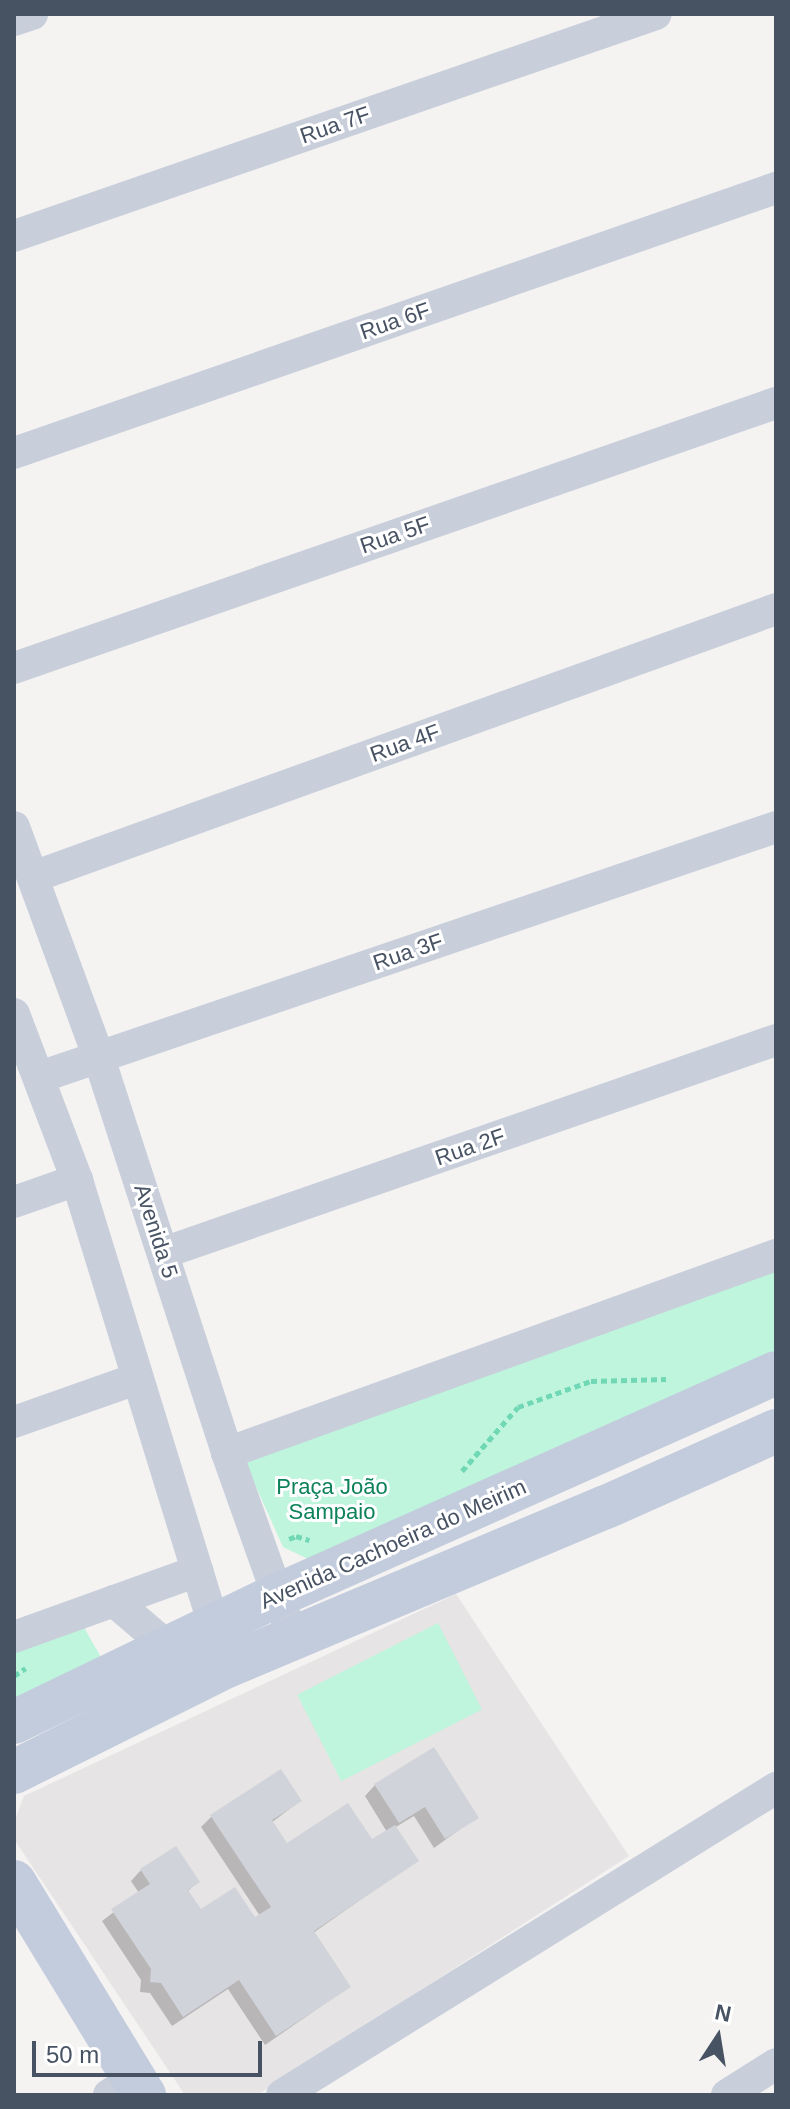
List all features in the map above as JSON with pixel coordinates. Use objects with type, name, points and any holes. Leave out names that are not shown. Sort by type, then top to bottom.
[{"type":"street","points":[[14,20],[32,14]]},
{"type":"street","name":"Rua 7F","points":[[14,236],[656,14]]},
{"type":"street","name":"Rua 6F","points":[[14,453],[776,188]]},
{"type":"street","name":"Rua 5F","points":[[14,668],[776,403]]},
{"type":"street","name":"Rua 4F","points":[[33,877],[776,609]]},
{"type":"street","name":"Avenida 5","points":[[14,827],[99,1058],[227,1453],[276,1596],[295,1637]]},
{"type":"street","name":"Rua 3F","points":[[40,1077],[776,827]]},
{"type":"street","points":[[14,1014],[77,1180],[220,1646]]},
{"type":"street","name":"Rua 2F","points":[[163,1253],[776,1040]]},
{"type":"street","points":[[14,1202],[77,1180]]},
{"type":"street","points":[[227,1453],[776,1255]]},
{"type":"street","name":"Avenida Cachoeira do Meirim","points":[[14,1772],[220,1646],[276,1596],[776,1373]]},
{"type":"street","points":[[14,1422],[136,1379]]},
{"type":"street","name":"Avenida Cachoeira do Meirim","points":[[14,1722],[169,1648],[220,1646],[295,1637],[606,1507],[776,1431]]},
{"type":"street","points":[[14,1637],[197,1571]]},
{"type":"street","points":[[114,1601],[169,1648]]},
{"type":"street","points":[[282,2095],[776,1788]]},
{"type":"street","points":[[14,1882],[129,2090]]},
{"type":"street","points":[[727,2095],[776,2064]]},
{"type":"path","points":[[460,1473],[518,1407],[591,1381],[675,1379]]},
{"type":"path","points":[[261,1551],[296,1536],[318,1543]]},
{"type":"path","points":[[14,1676],[32,1664]]},
{"type":"shaded area","points":[[456,1594],[629,1856],[257,2095],[185,2095],[14,1839],[14,1822],[24,1796]]},
{"type":"green space","name":"Praça João Sampaio","points":[[776,1270],[776,1370],[329,1569],[283,1547],[245,1462]]},
{"type":"green space","points":[[77,1615],[103,1661],[14,1705],[14,1639]]},
{"type":"green space","points":[[438,1623],[482,1709],[341,1781],[297,1695]]},
{"type":"building","points":[[434,1747],[479,1818],[445,1839],[425,1807],[399,1823],[374,1784]]},
{"type":"building","points":[[281,1769],[302,1801],[272,1820],[287,1843],[348,1803],[372,1839],[395,1825],[419,1861],[314,1931],[351,1987],[276,2036],[239,1980],[183,2017],[161,1983],[150,1982],[151,1969],[111,1909],[150,1884],[140,1869],[176,1846],[200,1882],[188,1890],[201,1909],[235,1887],[255,1917],[271,1907],[210,1815]]}]
